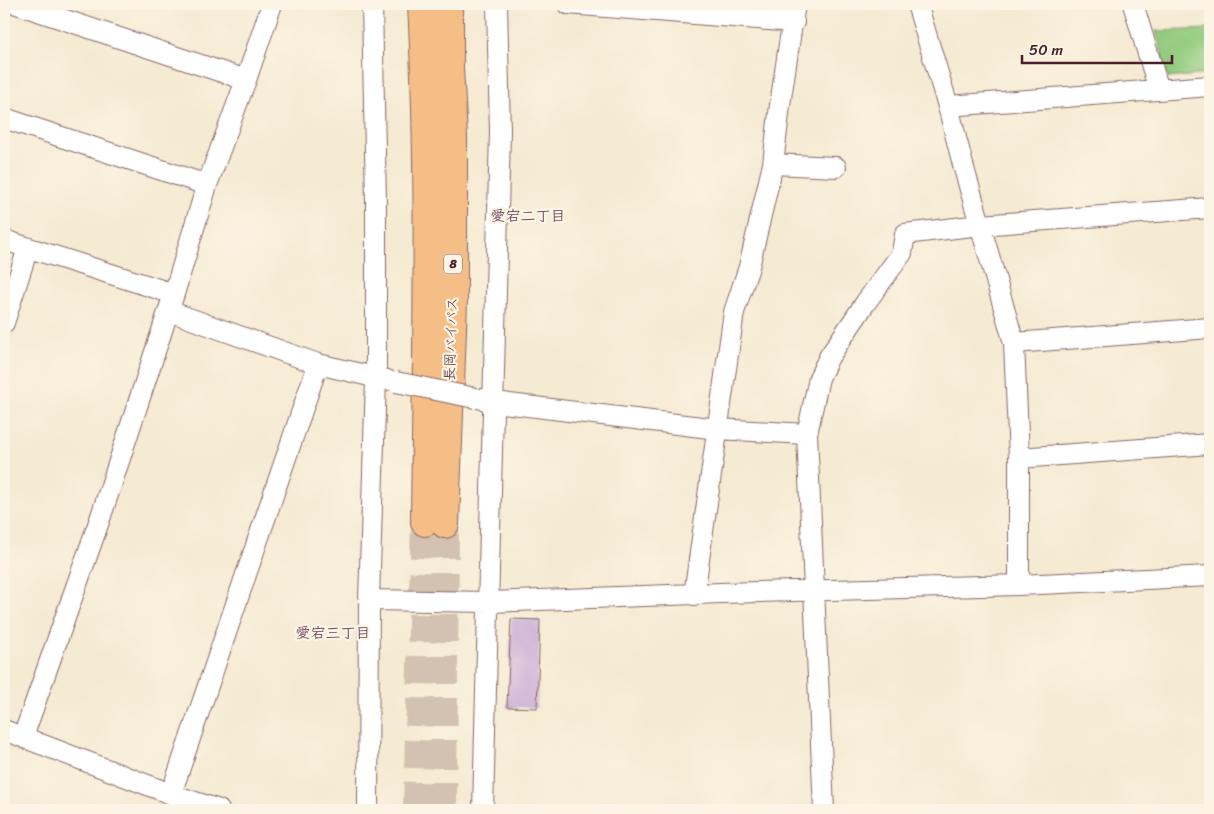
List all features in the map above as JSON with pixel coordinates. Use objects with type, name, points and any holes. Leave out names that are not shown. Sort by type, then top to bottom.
[{"type":"highway","name":"長岡バイパス","points":[[422,4],[428,131],[435,523],[453,301],[453,137],[449,68],[449,4]]},
{"type":"street","points":[[17,4],[246,80]]},
{"type":"street","points":[[23,737],[101,516],[172,302],[207,185],[272,4]]},
{"type":"street","points":[[368,810],[369,600],[376,378],[376,202],[372,4]]},
{"type":"street","points":[[483,810],[485,685],[489,602],[484,400],[500,131],[497,4]]},
{"type":"street","points":[[568,4],[794,13],[773,164],[749,267],[734,312],[694,595]]},
{"type":"street","points":[[917,4],[948,106],[1014,343],[1019,458],[1018,585]]},
{"type":"street","points":[[1133,4],[1159,90]]},
{"type":"street","points":[[948,106],[1210,86]]},
{"type":"street","points":[[4,118],[207,185]]},
{"type":"street","points":[[773,164],[836,166]]},
{"type":"street","points":[[824,810],[807,434],[819,378],[829,356],[902,253],[905,234],[980,225],[1210,208]]},
{"type":"street","points":[[4,240],[172,302],[318,364],[484,400],[718,429],[807,434]]},
{"type":"street","points":[[4,323],[28,248]]},
{"type":"street","points":[[1014,343],[1210,328]]},
{"type":"street","points":[[171,794],[318,364]]},
{"type":"street","points":[[1019,458],[1210,444]]},
{"type":"street","points":[[369,600],[489,602],[813,590],[1018,585],[1210,576]]},
{"type":"street","points":[[4,730],[171,794],[219,810]]},
{"type":"green space","points":[[1210,29],[1210,74],[1168,78],[1156,31]]},
{"type":"building","points":[[511,619],[540,620],[537,708],[507,707]]},
{"type":"tunnel","points":[[417,810],[425,522]]},
{"type":"tunnel","points":[[443,810],[445,524]]},
{"type":"district","name":"愛宕二丁目","points":[[528,216]]},
{"type":"district","name":"愛宕三丁目","points":[[333,633]]}]
